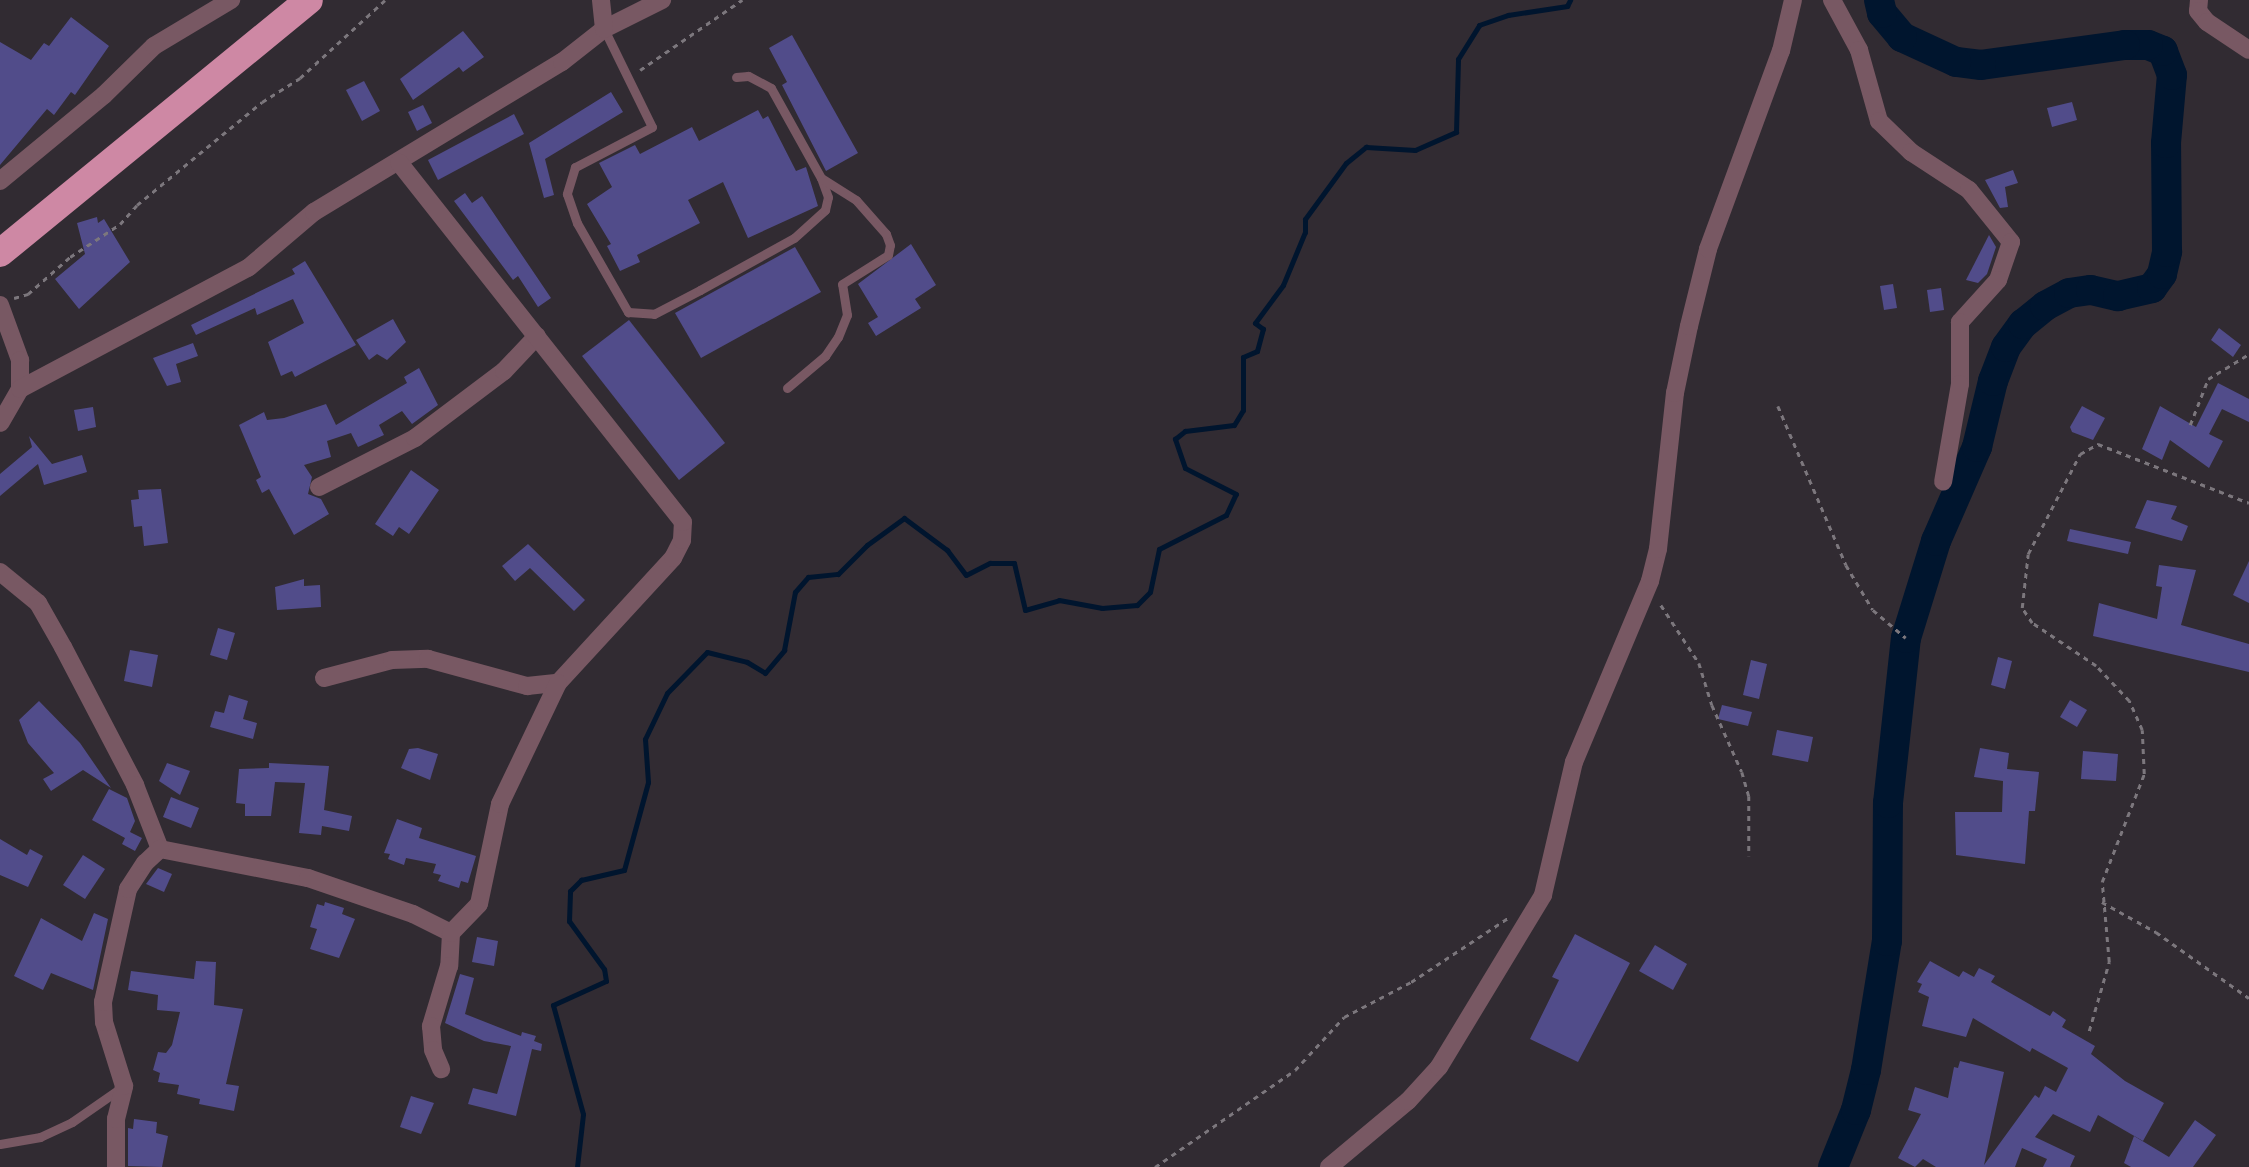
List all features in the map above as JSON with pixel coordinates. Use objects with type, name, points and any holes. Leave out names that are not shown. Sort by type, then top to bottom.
[{"type":"highway","points":[[0,253],[309,0]]},
{"type":"street","points":[[0,181],[104,95],[154,46],[231,0]]},
{"type":"street","points":[[602,0],[604,29]]},
{"type":"street","points":[[20,389],[248,268],[314,212],[518,92],[604,29],[662,0]]},
{"type":"street","points":[[1329,1167],[1408,1101],[1438,1067],[1543,895],[1574,762],[1650,580],[1658,549],[1675,394],[1689,326],[1708,250],[1781,50],[1792,0]]},
{"type":"street","points":[[1832,0],[1860,50],[1880,120],[1910,152],[1969,190],[2011,242],[1998,280],[1960,322],[1960,384],[1943,482]]},
{"type":"street","points":[[2199,0],[2198,11],[2206,22],[2249,50]]},
{"type":"street","points":[[399,163],[683,522],[682,540],[673,558],[558,682],[500,804],[479,904],[451,934],[449,966],[431,1026],[433,1050],[441,1069]]},
{"type":"street","points":[[0,304],[20,360],[20,389],[0,423]]},
{"type":"street","points":[[319,487],[416,438],[504,371],[537,336]]},
{"type":"street","points":[[0,572],[38,604],[63,646],[135,786],[160,850]]},
{"type":"street","points":[[324,678],[392,660],[428,659],[527,686],[558,682]]},
{"type":"street","points":[[116,1167],[116,1118],[124,1086],[104,1022],[103,1002],[128,890],[145,863],[160,850],[221,858],[308,878],[413,914],[451,934]]},
{"type":"lane","points":[[604,29],[652,127],[575,167],[566,194],[577,224],[628,312],[654,314],[794,238],[825,210],[828,197],[821,178],[771,88],[748,76],[736,77]]},
{"type":"lane","points":[[786,388],[825,356],[838,337],[847,316],[842,284],[888,255],[890,245],[886,234],[856,200],[821,178]]},
{"type":"lane","points":[[0,1144],[40,1137],[72,1122],[124,1086]]},
{"type":"path","points":[[0,304],[28,294],[70,257],[120,224],[137,205],[262,102],[300,78],[385,0]]},
{"type":"path","points":[[630,77],[742,0]]},
{"type":"path","points":[[2190,425],[2208,379],[2249,354]]},
{"type":"path","points":[[1778,406],[1846,565],[1873,610],[1906,638]]},
{"type":"path","points":[[2089,1031],[2109,962],[2100,901],[2102,882],[2118,838],[2134,809],[2144,774],[2142,730],[2129,700],[2096,666],[2032,624],[2022,608],[2022,584],[2033,541],[2080,454],[2098,444],[2249,502]]},
{"type":"path","points":[[1650,580],[1674,629],[1699,663],[1712,705],[1742,772],[1749,796],[1749,856]]},
{"type":"path","points":[[2100,901],[2156,932],[2249,998]]},
{"type":"path","points":[[1155,1167],[1295,1070],[1344,1017],[1410,982],[1510,917]]},
{"type":"building","points":[[71,17],[109,46],[75,95],[71,92],[54,115],[47,109],[0,165],[0,42],[31,60],[44,43],[49,46]]},
{"type":"building","points":[[463,31],[484,57],[463,72],[459,67],[413,100],[400,79]]},
{"type":"building","points":[[792,35],[858,153],[826,171],[782,85],[787,82],[769,48]]},
{"type":"building","points":[[364,81],[380,111],[362,121],[346,90]]},
{"type":"building","points":[[611,92],[623,112],[545,159],[554,195],[544,198],[529,143]]},
{"type":"building","points":[[2072,102],[2077,120],[2052,127],[2047,108]]},
{"type":"building","points":[[423,105],[432,123],[417,131],[408,112]]},
{"type":"building","points":[[758,110],[763,119],[768,116],[796,171],[806,167],[818,206],[748,238],[723,182],[688,200],[700,223],[637,255],[640,262],[620,271],[607,246],[611,244],[587,204],[612,187],[599,163],[635,145],[640,154],[692,127],[699,141]]},
{"type":"building","points":[[514,114],[524,134],[438,180],[428,160]]},
{"type":"building","points":[[2013,170],[2018,183],[2005,187],[2008,207],[2000,208],[1985,180]]},
{"type":"building","points":[[465,193],[472,203],[482,196],[551,298],[538,307],[518,276],[513,280],[454,201]]},
{"type":"building","points":[[97,217],[98,223],[104,219],[130,262],[79,309],[55,279],[85,254],[77,223]]},
{"type":"building","points":[[1989,235],[1996,247],[1987,274],[1978,283],[1966,280]]},
{"type":"building","points":[[911,244],[936,285],[915,299],[921,308],[876,336],[868,323],[878,317],[858,284]]},
{"type":"building","points":[[795,247],[821,292],[701,358],[675,313]]},
{"type":"building","points":[[305,261],[356,345],[295,377],[292,371],[281,376],[268,342],[304,323],[293,299],[257,315],[255,308],[196,335],[191,325],[295,274],[292,269]]},
{"type":"building","points":[[1893,284],[1897,308],[1884,310],[1880,286]]},
{"type":"building","points":[[1941,288],[1944,310],[1930,312],[1927,290]]},
{"type":"building","points":[[393,319],[406,342],[387,360],[377,354],[369,360],[356,340]]},
{"type":"building","points":[[629,320],[725,443],[679,480],[582,356]]},
{"type":"building","points":[[2219,328],[2241,345],[2233,357],[2211,340]]},
{"type":"building","points":[[193,343],[198,356],[176,364],[181,382],[167,386],[153,358]]},
{"type":"building","points":[[419,368],[438,405],[412,424],[402,411],[379,425],[384,435],[358,447],[351,433],[327,441],[331,457],[304,465],[312,477],[308,494],[321,499],[329,514],[294,535],[269,489],[262,493],[256,480],[261,477],[239,425],[264,412],[267,420],[284,418],[326,404],[336,425],[407,383],[404,377]]},
{"type":"building","points":[[2218,383],[2249,399],[2249,422],[2222,409],[2209,434],[2223,441],[2209,468],[2170,440],[2162,460],[2142,449],[2160,406],[2196,427]]},
{"type":"building","points":[[2082,406],[2105,418],[2093,440],[2072,432],[2070,427]]},
{"type":"building","points":[[93,407],[96,427],[78,431],[74,410]]},
{"type":"building","points":[[29,436],[52,464],[82,455],[87,472],[44,485],[38,464],[0,496],[0,474],[32,447]]},
{"type":"building","points":[[411,470],[439,490],[409,534],[399,527],[393,536],[375,524]]},
{"type":"building","points":[[161,489],[168,543],[144,546],[142,526],[134,527],[131,500],[139,499],[138,490]]},
{"type":"building","points":[[2147,500],[2177,506],[2171,519],[2188,526],[2182,541],[2135,528]]},
{"type":"building","points":[[2070,529],[2131,542],[2128,554],[2067,541]]},
{"type":"building","points":[[528,544],[585,600],[574,611],[530,568],[515,581],[502,566]]},
{"type":"building","points":[[2249,561],[2249,603],[2233,595]]},
{"type":"building","points":[[2159,565],[2196,570],[2181,625],[2249,644],[2249,672],[2093,636],[2099,603],[2157,619],[2162,587],[2156,586]]},
{"type":"building","points":[[304,579],[304,586],[320,585],[321,607],[277,610],[275,587]]},
{"type":"building","points":[[218,628],[235,633],[227,660],[210,655]]},
{"type":"building","points":[[130,650],[158,655],[152,687],[124,681]]},
{"type":"building","points":[[1998,657],[2012,661],[2005,689],[1991,685]]},
{"type":"building","points":[[1751,660],[1767,664],[1759,699],[1743,695]]},
{"type":"building","points":[[229,695],[248,701],[243,719],[257,723],[253,739],[210,727],[215,711],[224,713]]},
{"type":"building","points":[[2070,700],[2087,710],[2077,727],[2060,717]]},
{"type":"building","points":[[39,701],[80,743],[111,788],[83,770],[51,791],[43,779],[54,773],[28,743],[19,720]]},
{"type":"building","points":[[1722,705],[1752,712],[1748,726],[1718,719]]},
{"type":"building","points":[[1777,730],[1813,737],[1808,762],[1772,755]]},
{"type":"building","points":[[1980,748],[2009,753],[2007,769],[2039,772],[2035,811],[2029,811],[2025,864],[1956,855],[1955,812],[2002,812],[2003,781],[1974,777]]},
{"type":"building","points":[[409,749],[438,754],[430,780],[401,768]]},
{"type":"building","points":[[2083,751],[2118,754],[2116,781],[2081,779]]},
{"type":"building","points":[[167,763],[190,771],[180,795],[159,781]]},
{"type":"building","points":[[269,763],[329,766],[324,810],[352,816],[349,831],[322,826],[321,835],[299,833],[305,783],[275,782],[271,816],[245,816],[245,804],[236,803],[239,769],[269,768]]},
{"type":"building","points":[[109,789],[127,798],[135,821],[130,832],[142,838],[135,851],[122,844],[125,838],[92,820]]},
{"type":"building","points":[[171,797],[199,808],[191,828],[163,817]]},
{"type":"building","points":[[397,819],[422,828],[419,838],[476,856],[468,883],[461,881],[459,888],[438,881],[441,875],[433,873],[436,864],[406,858],[404,865],[388,859],[390,854],[384,853]]},
{"type":"building","points":[[0,839],[27,855],[30,849],[43,856],[28,887],[0,875]]},
{"type":"building","points":[[83,855],[105,869],[85,899],[63,885]]},
{"type":"building","points":[[158,868],[172,874],[164,892],[146,884]]},
{"type":"building","points":[[325,902],[344,908],[342,914],[355,919],[339,958],[310,949],[317,929],[310,927],[317,904],[324,906]]},
{"type":"building","points":[[94,913],[108,919],[93,990],[51,973],[43,990],[14,976],[41,918],[82,941]]},
{"type":"building","points":[[1575,934],[1630,963],[1578,1062],[1530,1039],[1559,980],[1552,977]]},
{"type":"building","points":[[477,937],[498,941],[494,966],[472,962]]},
{"type":"building","points":[[1655,945],[1687,964],[1673,990],[1639,971]]},
{"type":"building","points":[[196,961],[216,962],[214,1005],[243,1009],[226,1084],[239,1086],[234,1111],[199,1104],[200,1099],[177,1094],[179,1085],[158,1082],[160,1073],[153,1070],[158,1052],[166,1053],[172,1045],[180,1012],[157,1010],[158,995],[128,990],[131,971],[194,979]]},
{"type":"building","points":[[1930,961],[1959,977],[1963,971],[1974,977],[1979,968],[1995,976],[1991,982],[2050,1016],[2053,1011],[2066,1020],[2062,1027],[2095,1046],[2091,1054],[2125,1081],[2164,1103],[2143,1141],[2098,1115],[2090,1132],[2053,1114],[2035,1137],[2075,1156],[2070,1167],[2043,1167],[2047,1159],[2022,1148],[2015,1167],[1936,1167],[1923,1159],[1915,1167],[1898,1158],[1921,1114],[1908,1110],[1915,1087],[1948,1098],[1954,1067],[1958,1068],[1960,1061],[2004,1072],[1984,1165],[2035,1095],[2039,1098],[2045,1086],[2056,1092],[2068,1068],[2032,1048],[2030,1052],[1973,1018],[1966,1037],[1922,1026],[1929,997],[1918,992],[1922,984],[1917,982]]},
{"type":"building","points":[[460,974],[474,978],[465,1014],[521,1036],[522,1032],[536,1036],[534,1041],[542,1044],[541,1051],[532,1049],[516,1116],[468,1104],[473,1088],[497,1094],[511,1046],[484,1041],[445,1023]]},
{"type":"building","points":[[411,1096],[434,1103],[421,1134],[400,1127]]},
{"type":"building","points":[[134,1119],[157,1122],[156,1133],[168,1136],[162,1167],[128,1166],[128,1128],[133,1129]]},
{"type":"building","points":[[2195,1120],[2216,1135],[2193,1167],[2131,1167],[2124,1163],[2134,1136],[2169,1157]]},
{"type":"waterway","points":[[577,1167],[583,1114],[553,1005],[606,981],[604,969],[569,921],[570,891],[581,880],[624,870],[648,782],[645,739],[667,693],[707,652],[747,662],[765,673],[784,650],[795,592],[808,577],[838,574],[867,545],[904,518],[947,550],[966,575],[990,563],[1014,563],[1025,610],[1059,600],[1102,608],[1137,605],[1150,592],[1159,549],[1226,515],[1236,494],[1185,468],[1175,439],[1185,431],[1234,425],[1243,410],[1243,357],[1257,351],[1263,329],[1255,323],[1283,285],[1305,232],[1305,219],[1346,163],[1366,147],[1415,150],[1456,132],[1458,59],[1479,25],[1508,15],[1567,6],[1570,0]]},
{"type":"waterway","points":[[1833,1167],[1856,1110],[1866,1070],[1887,941],[1888,803],[1906,638],[1936,541],[1977,447],[1993,381],[2006,347],[2023,324],[2045,306],[2069,293],[2091,290],[2118,296],[2152,288],[2162,274],[2167,252],[2166,143],[2172,75],[2163,51],[2148,45],[2125,45],[1981,65],[1956,62],[1902,37],[1882,13],[1879,0]]}]
